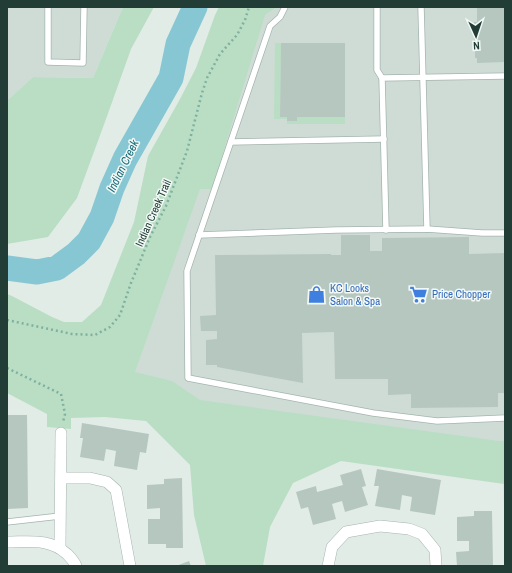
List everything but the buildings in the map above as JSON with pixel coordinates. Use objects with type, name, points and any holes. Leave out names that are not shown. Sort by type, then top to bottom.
[{"type":"street","points":[[60,548],[61,433]]},
{"type":"street","points":[[60,478],[96,479],[107,482],[116,490],[130,566]]},
{"type":"street","points":[[328,566],[332,547],[346,532],[380,526],[409,529],[422,534],[435,550],[436,566]]},
{"type":"street","points":[[7,542],[48,543],[60,548],[73,560],[76,566]]},
{"type":"lane","points":[[48,7],[48,62],[83,63],[84,7]]},
{"type":"lane","points":[[285,7],[280,17],[270,26],[187,271],[188,378],[373,413],[437,421],[505,418]]},
{"type":"lane","points":[[377,7],[377,70],[382,78],[386,230]]},
{"type":"lane","points":[[421,7],[427,229]]},
{"type":"lane","points":[[382,78],[505,76]]},
{"type":"lane","points":[[231,142],[384,138]]},
{"type":"lane","points":[[199,235],[336,230],[427,229],[505,233]]},
{"type":"lane","points":[[7,522],[60,516]]},
{"type":"path","name":"Indian Creek Trail","points":[[7,320],[72,334],[95,335],[110,328],[120,315],[131,282],[150,237],[166,206],[187,151],[202,93],[208,78],[220,54],[237,35],[245,20],[249,7]]},
{"type":"path","points":[[7,368],[61,394],[65,414],[61,433]]},
{"type":"shaded area","points":[[7,7],[123,7],[93,78],[33,77],[9,99],[7,99]]},
{"type":"shaded area","points":[[263,7],[505,7],[505,566],[503,453],[122,393]]},
{"type":"green space","points":[[123,7],[154,7],[131,49],[77,198],[48,237],[7,244],[7,99],[9,99],[33,77],[93,78]]},
{"type":"green space","points":[[219,7],[277,7],[265,15],[212,189],[200,189],[135,372],[172,381],[200,400],[505,441],[505,544],[504,484],[341,461],[293,483],[270,527],[263,566],[206,566],[194,515],[190,465],[146,421],[105,417],[71,418],[71,429],[47,427],[47,414],[7,393],[7,294],[64,322],[82,322],[101,305],[134,222],[148,156],[196,68]]},
{"type":"green space","points":[[275,43],[281,43],[280,117],[287,117],[287,119],[274,119]]},
{"type":"green space","points":[[297,117],[345,117],[345,124],[287,124],[287,121],[297,121]]},
{"type":"waterway","name":"Indian Creek","points":[[7,268],[37,272],[57,268],[76,254],[89,241],[102,217],[112,188],[125,159],[171,78],[178,44],[195,7]]},
{"type":"place","name":"KC Looks Salon & Spa","points":[[317,294]]},
{"type":"place","name":"Price Chopper","points":[[419,294]]}]
